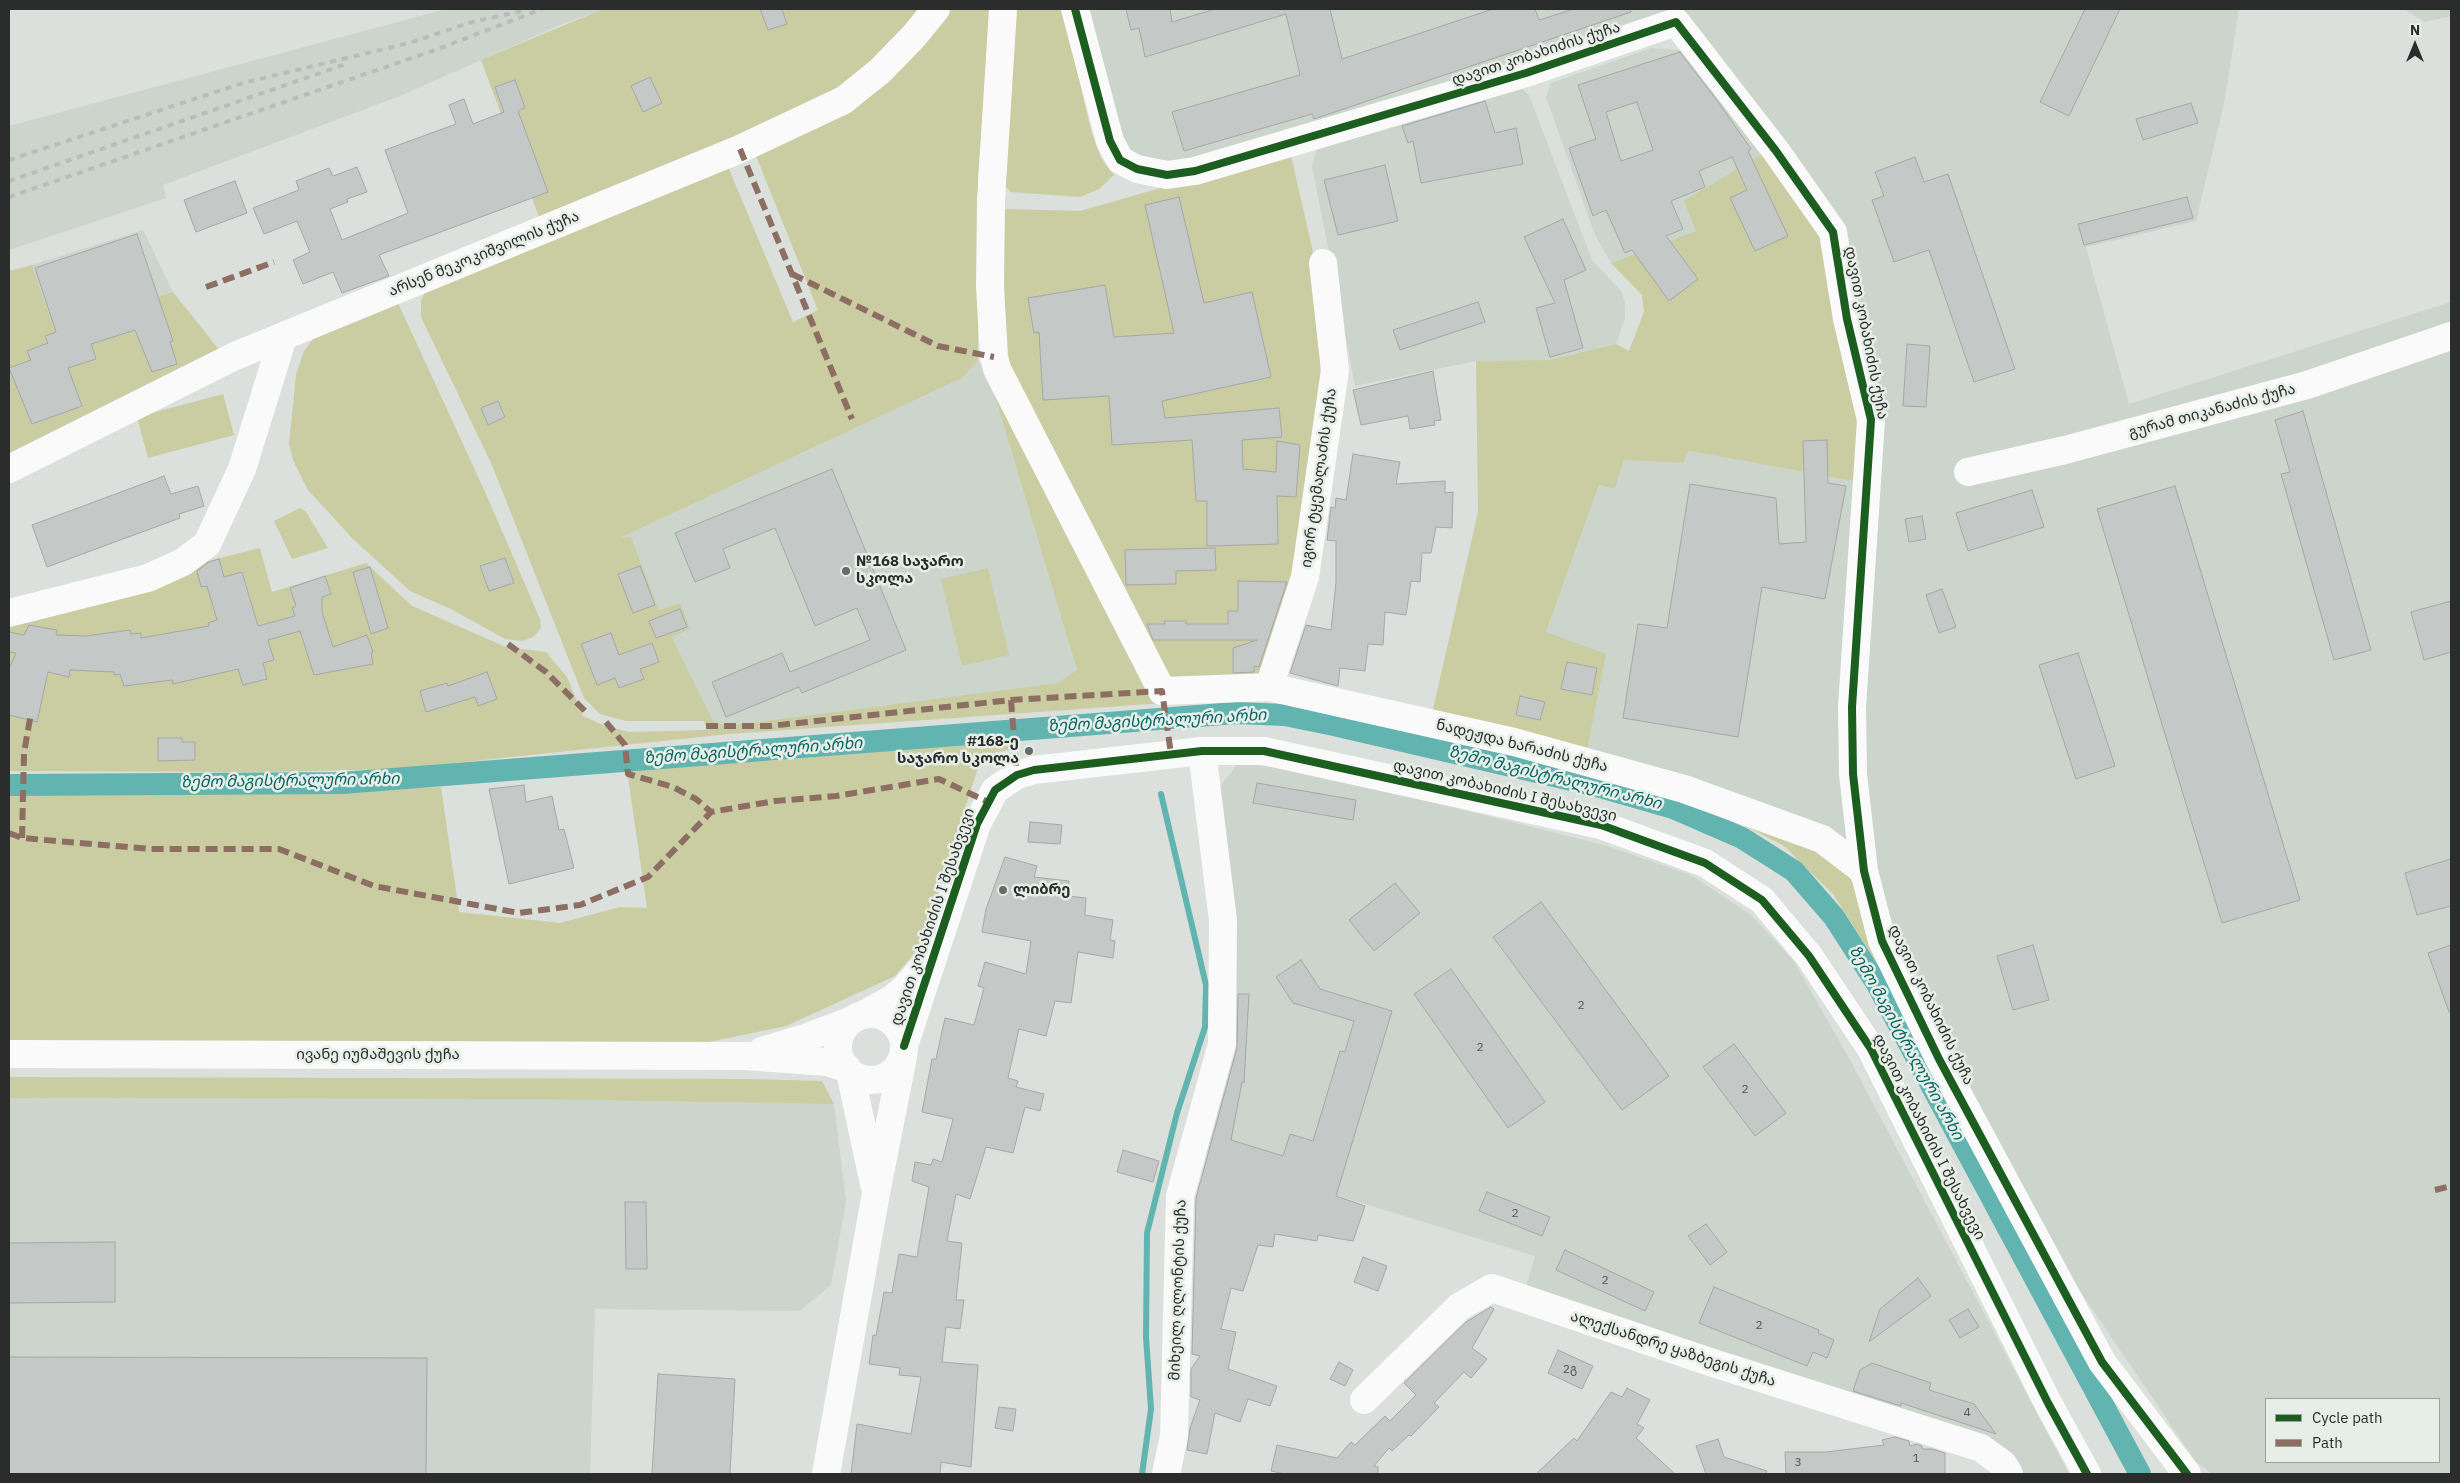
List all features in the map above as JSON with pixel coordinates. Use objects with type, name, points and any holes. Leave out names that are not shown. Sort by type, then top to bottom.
[{"type":"street","name":"არსენ მეკოკიშვილის ქუჩა","points":[[9,469],[235,356],[740,149],[844,100],[882,70],[936,9]]},
{"type":"street","name":"ნადეჟდა ხარაძის ქუჩა","points":[[1003,9],[991,200],[990,286],[994,357],[998,369],[1162,691],[1269,687],[1514,742],[1684,790],[1822,839],[1864,871]]},
{"type":"street","name":"დავით კობახიძის ქუჩა","points":[[1075,9],[1110,141],[1120,160],[1137,169],[1167,175],[1195,171],[1517,76],[1676,22],[1776,151],[1833,232],[1847,319],[1871,420],[1852,707],[1853,774],[1864,871],[1882,941],[1939,1059],[2097,1353],[2187,1474]]},
{"type":"street","name":"იგორ ტყემალაძის ქუჩა","points":[[1269,687],[1305,577],[1335,370],[1323,263]]},
{"type":"street","name":"გურამ თიკანაძის ქუჩა","points":[[1968,472],[2065,450],[2307,385],[2451,336]]},
{"type":"street","points":[[9,613],[148,578],[183,562],[207,544],[242,469],[283,337]]},
{"type":"street","name":"დავით კობახიძის I შესახვევი","points":[[826,1474],[876,1193],[904,1052],[934,951],[977,824],[995,790],[1005,781],[1034,770],[1202,751],[1264,752],[1295,757],[1601,825],[1705,863],[1762,900],[1809,956],[1871,1049],[2048,1403],[2087,1474]]},
{"type":"street","name":"მიხეილ ღლონტის ქუჩა","points":[[1166,1474],[1174,1436],[1180,1196],[1222,1044],[1223,920],[1202,751]]},
{"type":"street","name":"დავით კობახიძის I შესახვევი","points":[[856,1018],[905,988],[918,975],[934,951]]},
{"type":"street","points":[[848,1070],[870,1080],[890,1074],[904,1052],[903,1036],[892,1020],[883,1015],[856,1018],[840,1036],[838,1044],[842,1061],[848,1070],[876,1193]]},
{"type":"street","name":"ივანე იუმაშევის ქუჩა","points":[[746,1056],[802,1040],[856,1018]]},
{"type":"street","name":"ივანე იუმაშევის ქუჩა","points":[[9,1054],[746,1056],[827,1062],[848,1070]]},
{"type":"street","name":"ალექსანდრე ყაზბეგის ქუჩა","points":[[1364,1400],[1459,1306],[1492,1288],[1710,1362],[1982,1448],[2003,1464],[2009,1474]]},
{"type":"shaded area","points":[[446,9],[603,9],[560,25],[400,96],[163,185],[166,198],[9,250],[9,126]]},
{"type":"shaded area","points":[[1089,9],[2239,9],[2224,104],[2196,221],[2086,247],[2129,404],[2451,302],[2451,1474],[2212,1474],[2196,1462],[2036,1226],[1879,894],[1860,763],[1878,433],[1869,352],[1850,289],[1832,206],[1698,27],[1661,13],[1373,109],[1173,165],[1140,159],[1121,147]]},
{"type":"shaded area","points":[[2404,9],[2451,9],[2451,16],[2425,22]]},
{"type":"shaded area","points":[[1651,48],[1684,50],[1765,152],[1697,231],[1611,263],[1595,235],[1546,97],[1551,83]]},
{"type":"shaded area","points":[[1518,85],[1529,95],[1592,260],[1621,291],[1625,302],[1625,318],[1616,344],[1549,360],[1476,361],[1355,386],[1312,166],[1317,148]]},
{"type":"shaded area","points":[[143,230],[173,292],[52,326],[32,265]]},
{"type":"shaded area","name":"№168 საჯარო სკოლა","points":[[978,360],[991,383],[1077,670],[1057,683],[726,726],[713,721],[672,637],[680,603],[659,611],[631,538],[618,539],[962,378]]},
{"type":"shaded area","points":[[1689,451],[1859,482],[1853,854],[1586,754],[1546,632],[1599,485],[1615,489],[1624,460],[1683,463]]},
{"type":"shaded area","points":[[1237,764],[1300,769],[1604,845],[1691,875],[1751,915],[1793,960],[1849,1058],[2069,1474],[2018,1474],[1524,1293],[1535,1256],[1202,1154],[1225,877],[1220,787]]},
{"type":"shaded area","points":[[9,1098],[512,1099],[834,1104],[846,1202],[831,1285],[800,1311],[595,1309],[590,1474],[9,1474]]},
{"type":"green space","points":[[603,9],[921,9],[868,72],[841,90],[542,225],[481,60]]},
{"type":"green space","points":[[946,9],[992,9],[978,174],[978,360],[962,378],[620,538],[631,537],[659,610],[680,603],[690,629],[672,637],[713,721],[726,726],[1057,683],[1077,670],[991,383],[1164,703],[729,734],[398,769],[269,772],[9,771],[9,616],[260,548],[272,592],[366,563],[412,606],[506,647],[546,652],[567,677],[583,716],[605,726],[629,732],[707,730],[704,721],[626,721],[600,714],[584,698],[492,465],[421,317],[421,301],[426,290],[726,162],[793,322],[818,310],[754,151],[857,106],[889,82],[910,52]]},
{"type":"green space","points":[[1013,9],[1063,9],[1091,131],[1101,158],[1114,175],[1099,189],[1080,197],[1011,192],[998,179]]},
{"type":"green space","points":[[1290,151],[1314,257],[1322,395],[1300,567],[1267,668],[1255,680],[1170,688],[997,355],[995,217],[1006,209],[1080,211]]},
{"type":"green space","points":[[1765,152],[1806,204],[1821,240],[1828,291],[1848,357],[1859,415],[1859,482],[1689,451],[1683,463],[1624,460],[1615,489],[1599,485],[1546,632],[1606,654],[1586,754],[1431,718],[1478,512],[1476,361],[1549,360],[1616,344],[1629,351],[1644,312],[1642,295],[1611,263],[1696,231],[1684,201]]},
{"type":"green space","points":[[32,265],[53,326],[173,292],[224,356],[9,463],[9,271]]},
{"type":"green space","points":[[398,303],[486,494],[540,619],[541,628],[533,637],[522,641],[505,639],[451,609],[410,591],[353,539],[308,490],[293,460],[289,444],[296,375],[304,351],[314,338]]},
{"type":"green space","points":[[223,394],[234,435],[148,458],[137,417]]},
{"type":"green space","points":[[300,508],[306,512],[328,548],[292,559],[274,521]]},
{"type":"green space","points":[[988,568],[1009,655],[962,666],[941,579]]},
{"type":"green space","points":[[1015,739],[1015,749],[994,753],[978,768],[921,945],[895,976],[786,1026],[709,1042],[9,1042],[9,793],[299,793],[441,787],[459,912],[560,923],[620,907],[647,908],[627,770],[780,760]]},
{"type":"green space","points":[[1702,803],[1804,842],[1839,862],[1853,883],[1893,988],[1833,894],[1784,846]]},
{"type":"green space","points":[[9,1077],[748,1079],[822,1081],[834,1104],[512,1099],[9,1098]]},
{"type":"building","points":[[760,9],[782,9],[787,24],[768,30]]},
{"type":"building","points":[[1126,9],[1170,9],[1172,22],[1215,9],[1330,9],[1342,59],[1493,9],[1535,9],[1539,20],[1574,9],[1630,9],[1631,12],[1314,119],[1312,114],[1184,151],[1172,112],[1300,75],[1286,14],[1145,57],[1139,28],[1131,30]]},
{"type":"building","points":[[2085,9],[2120,9],[2069,116],[2040,102]]},
{"type":"building","points":[[1680,52],[1751,149],[1748,151],[1788,236],[1755,251],[1730,198],[1747,190],[1732,157],[1699,171],[1705,187],[1671,201],[1683,229],[1666,236],[1698,279],[1669,301],[1632,250],[1625,253],[1606,210],[1593,216],[1569,148],[1596,139],[1578,85]],"holes":[[[1637,102],[1653,150],[1621,161],[1606,112]]]},
{"type":"building","points":[[650,77],[662,103],[643,112],[631,86]]},
{"type":"building","points":[[515,80],[525,108],[518,111],[548,192],[379,255],[389,276],[342,293],[333,272],[303,284],[293,260],[310,252],[297,221],[264,234],[253,208],[299,190],[296,181],[329,168],[333,176],[357,167],[367,192],[347,199],[348,202],[330,209],[342,240],[408,213],[385,150],[456,124],[449,105],[464,99],[473,124],[504,112],[495,87]]},
{"type":"building","points":[[1485,101],[1495,133],[1516,128],[1523,164],[1421,183],[1413,141],[1408,143],[1402,126]]},
{"type":"building","points":[[2191,103],[2198,123],[2143,140],[2136,119]]},
{"type":"building","points":[[1915,157],[1924,182],[1948,174],[2015,369],[1974,382],[1929,250],[1894,262],[1872,200],[1884,196],[1875,172]]},
{"type":"building","points":[[1385,165],[1398,221],[1338,235],[1324,180]]},
{"type":"building","points":[[235,181],[247,213],[196,232],[184,200]]},
{"type":"building","points":[[1179,197],[1204,303],[1252,292],[1271,377],[1162,401],[1165,418],[1279,408],[1282,437],[1242,440],[1243,469],[1276,472],[1277,441],[1300,445],[1296,497],[1277,496],[1278,544],[1207,546],[1207,501],[1196,501],[1192,440],[1112,445],[1109,396],[1043,400],[1039,332],[1034,333],[1028,298],[1105,285],[1114,337],[1174,333],[1145,205]]},
{"type":"building","points":[[2187,197],[2193,218],[2084,245],[2078,224]]},
{"type":"building","points":[[1563,219],[1586,270],[1564,280],[1583,348],[1550,357],[1536,308],[1555,303],[1524,237]]},
{"type":"building","points":[[137,234],[173,341],[170,342],[177,364],[152,372],[135,330],[91,344],[96,359],[68,368],[82,406],[32,424],[9,368],[31,360],[27,351],[48,343],[45,336],[56,332],[35,268]]},
{"type":"building","points":[[1478,302],[1485,322],[1400,350],[1393,330]]},
{"type":"building","points":[[1907,344],[1930,346],[1926,407],[1903,406]]},
{"type":"building","points":[[1433,371],[1441,420],[1434,421],[1435,425],[1410,429],[1408,416],[1361,425],[1353,390]]},
{"type":"building","points":[[498,401],[505,417],[488,425],[481,408]]},
{"type":"building","points":[[2303,411],[2371,650],[2334,660],[2281,474],[2290,472],[2275,420]]},
{"type":"building","points":[[1827,440],[1828,483],[1846,486],[1825,599],[1762,587],[1738,737],[1623,718],[1638,624],[1667,628],[1690,484],[1776,498],[1779,544],[1806,542],[1803,441]]},
{"type":"building","points":[[1353,454],[1400,462],[1396,484],[1445,481],[1445,493],[1453,492],[1452,528],[1436,527],[1431,553],[1422,553],[1420,582],[1411,581],[1406,615],[1385,612],[1383,645],[1368,644],[1365,671],[1340,668],[1338,686],[1290,673],[1306,625],[1331,630],[1336,582],[1336,541],[1327,540],[1331,507],[1335,508],[1336,498],[1346,500]]},
{"type":"building","points":[[832,469],[906,650],[802,693],[799,687],[726,717],[712,682],[782,653],[790,672],[870,640],[857,608],[815,626],[775,528],[723,549],[730,568],[695,582],[675,533]]},
{"type":"building","points":[[164,476],[171,494],[198,486],[204,506],[179,514],[180,518],[47,567],[32,525]]},
{"type":"building","points":[[2175,486],[2300,900],[2222,923],[2097,509]]},
{"type":"building","points":[[2032,490],[2044,527],[1968,551],[1956,513]]},
{"type":"building","points":[[1922,516],[1926,539],[1909,542],[1905,519]]},
{"type":"building","points":[[1215,548],[1216,570],[1176,571],[1176,584],[1126,585],[1125,550]]},
{"type":"building","points":[[505,558],[514,583],[489,591],[480,566]]},
{"type":"building","points":[[219,559],[224,577],[242,572],[258,626],[295,616],[292,608],[296,606],[290,588],[325,576],[331,594],[322,597],[322,612],[333,647],[367,635],[373,652],[371,653],[373,664],[314,675],[300,631],[268,640],[274,660],[263,663],[267,679],[243,685],[238,669],[173,684],[172,680],[124,686],[120,674],[114,675],[114,672],[70,670],[69,677],[48,672],[37,722],[9,715],[9,669],[16,653],[9,652],[9,632],[24,635],[29,625],[57,630],[56,635],[86,636],[130,630],[131,634],[141,633],[141,638],[209,626],[208,623],[217,620],[207,586],[201,587],[197,571],[209,562]]},
{"type":"building","points":[[640,566],[655,605],[633,613],[618,574]]},
{"type":"building","points":[[370,567],[388,628],[371,634],[353,572]]},
{"type":"building","points":[[1238,581],[1287,582],[1259,667],[1254,666],[1254,672],[1233,673],[1233,648],[1257,640],[1153,640],[1147,624],[1165,624],[1164,621],[1186,621],[1186,624],[1228,624],[1228,611],[1238,611]]},
{"type":"building","points":[[1942,589],[1956,627],[1939,633],[1926,595]]},
{"type":"building","points":[[2451,601],[2451,652],[2424,660],[2411,612]]},
{"type":"building","points":[[680,609],[687,627],[656,638],[649,621]]},
{"type":"building","points":[[611,633],[619,655],[652,643],[659,662],[640,669],[644,679],[619,688],[615,678],[597,685],[581,644]]},
{"type":"building","points":[[2078,653],[2115,766],[2076,779],[2039,665]]},
{"type":"building","points":[[1567,662],[1597,668],[1592,695],[1561,689]]},
{"type":"building","points":[[487,672],[497,699],[478,706],[475,697],[426,712],[420,691],[447,683],[448,686]]},
{"type":"building","points":[[1520,696],[1545,702],[1540,720],[1516,715]]},
{"type":"building","points":[[158,738],[182,738],[182,742],[195,742],[195,760],[158,761]]},
{"type":"building","points":[[1257,783],[1356,800],[1353,820],[1253,803]]},
{"type":"building","points":[[524,785],[526,802],[552,796],[559,830],[564,829],[574,868],[509,884],[489,789]]},
{"type":"building","points":[[1030,822],[1062,825],[1060,844],[1028,842]]},
{"type":"building","points":[[1005,857],[1037,866],[1034,877],[1069,881],[1068,896],[1086,898],[1085,915],[1113,920],[1110,940],[1115,941],[1113,958],[1078,952],[1071,1003],[1055,1001],[1046,1036],[1019,1029],[1008,1078],[1018,1081],[1016,1087],[1044,1094],[1040,1111],[1025,1107],[1013,1153],[986,1147],[970,1199],[956,1194],[947,1241],[962,1243],[956,1300],[964,1300],[960,1329],[946,1327],[942,1362],[978,1365],[971,1467],[941,1462],[940,1474],[851,1474],[857,1424],[911,1434],[921,1377],[899,1375],[900,1368],[869,1364],[873,1335],[876,1336],[884,1292],[892,1293],[899,1254],[917,1257],[929,1187],[912,1181],[915,1162],[931,1165],[933,1159],[942,1162],[953,1119],[922,1112],[932,1059],[936,1059],[945,1018],[974,1025],[984,988],[978,986],[985,962],[1026,974],[1031,941],[982,932],[986,909]]},
{"type":"building","points":[[2451,859],[2451,906],[2417,915],[2405,873]]},
{"type":"building","points":[[1395,883],[1420,913],[1374,951],[1349,920]]},
{"type":"building","points":[[1541,902],[1669,1076],[1622,1110],[1493,937]]},
{"type":"building","points":[[2033,945],[2049,1000],[2013,1010],[1997,956]]},
{"type":"building","points":[[2451,945],[2451,1012],[2449,1012],[2428,953]]},
{"type":"building","points":[[1301,960],[1320,989],[1392,1011],[1336,1196],[1365,1206],[1353,1241],[1318,1235],[1317,1241],[1275,1234],[1273,1247],[1258,1245],[1243,1291],[1231,1288],[1221,1329],[1236,1332],[1228,1369],[1277,1386],[1270,1406],[1248,1399],[1240,1422],[1215,1413],[1207,1454],[1187,1450],[1190,1428],[1200,1400],[1191,1397],[1191,1369],[1200,1356],[1192,1354],[1196,1198],[1237,1048],[1238,994],[1249,994],[1244,1083],[1242,1082],[1231,1140],[1283,1156],[1290,1134],[1313,1141],[1340,1051],[1345,1052],[1354,1021],[1293,1003],[1276,977]]},
{"type":"building","points":[[1451,969],[1545,1102],[1508,1128],[1414,994]]},
{"type":"building","points":[[1734,1044],[1786,1113],[1755,1136],[1703,1067]]},
{"type":"building","points":[[1123,1150],[1159,1161],[1153,1182],[1117,1172]]},
{"type":"building","points":[[1487,1192],[1550,1217],[1542,1236],[1479,1211]]},
{"type":"building","points":[[625,1202],[646,1202],[647,1269],[626,1269]]},
{"type":"building","points":[[1706,1224],[1727,1252],[1710,1265],[1688,1236]]},
{"type":"building","points":[[115,1242],[115,1302],[9,1303],[9,1243]]},
{"type":"building","points":[[1565,1250],[1654,1292],[1645,1311],[1556,1270]]},
{"type":"building","points":[[1363,1257],[1387,1266],[1378,1291],[1354,1282]]},
{"type":"building","points":[[1918,1278],[1931,1296],[1869,1342],[1880,1309]]},
{"type":"building","points":[[1714,1287],[1819,1330],[1818,1333],[1834,1340],[1827,1358],[1813,1352],[1807,1366],[1699,1323]]},
{"type":"building","points":[[1491,1307],[1494,1309],[1472,1348],[1487,1359],[1471,1378],[1464,1372],[1434,1403],[1439,1407],[1411,1436],[1409,1435],[1392,1451],[1389,1448],[1374,1466],[1378,1467],[1378,1474],[1285,1474],[1271,1471],[1277,1445],[1337,1458],[1351,1442],[1355,1445],[1385,1416],[1390,1421],[1416,1395],[1404,1383],[1466,1322]]},
{"type":"building","points":[[1968,1309],[1979,1327],[1960,1338],[1949,1320]]},
{"type":"building","points":[[1558,1350],[1593,1366],[1582,1389],[1548,1373]]},
{"type":"building","points":[[9,1357],[427,1358],[426,1474],[9,1474]]},
{"type":"building","points":[[1339,1362],[1353,1370],[1345,1386],[1330,1379]]},
{"type":"building","points":[[1872,1363],[1931,1383],[1929,1390],[1974,1404],[1996,1434],[1901,1403],[1901,1406],[1853,1391],[1860,1370]]},
{"type":"building","points":[[658,1374],[735,1379],[730,1474],[652,1474]]},
{"type":"building","points":[[1627,1388],[1650,1400],[1637,1424],[1644,1428],[1636,1438],[1675,1474],[1536,1474],[1574,1438],[1577,1441],[1611,1392],[1622,1397]]},
{"type":"building","points":[[999,1407],[1016,1409],[1013,1431],[995,1428]]},
{"type":"building","points":[[1895,1437],[1909,1441],[1910,1446],[1917,1444],[1922,1446],[1922,1449],[1932,1449],[1945,1453],[1945,1474],[1786,1474],[1785,1452],[1826,1452],[1884,1445],[1882,1440]]},
{"type":"building","points":[[1718,1439],[1724,1457],[1767,1471],[1766,1474],[1706,1474],[1696,1446]]},
{"type":"waterway","name":"ზემო მაგისტრალური არხი","points":[[9,785],[342,783],[1236,713],[1285,715],[1334,725],[1593,785],[1673,808],[1742,838],[1794,871],[1834,917],[1877,984],[2140,1474]]},
{"type":"waterway","points":[[1142,1474],[1151,1409],[1146,1337],[1147,1233],[1177,1113],[1205,1027],[1206,985],[1161,794]]},
{"type":"railway","points":[[9,197],[438,49],[542,9]]},
{"type":"railway","points":[[9,160],[243,83],[409,43],[472,22],[522,11]]},
{"type":"railway","points":[[9,181],[349,63]]},
{"type":"marked path","points":[[740,149],[852,419]]},
{"type":"marked path","points":[[206,287],[274,262]]},
{"type":"marked path","points":[[792,274],[938,346],[994,357]]},
{"type":"marked path","points":[[508,644],[546,672],[586,712]]},
{"type":"marked path","points":[[706,726],[770,726],[1011,700],[1162,691],[1171,754]]},
{"type":"marked path","points":[[1011,700],[1017,775]]},
{"type":"marked path","points":[[22,838],[24,753],[31,713]]},
{"type":"marked path","points":[[606,722],[625,745],[628,774],[673,787],[696,799],[711,812]]},
{"type":"marked path","points":[[9,833],[22,838],[151,849],[279,849],[374,886],[519,913],[580,905],[648,877],[711,812],[775,801],[836,796],[939,779],[988,802]]},
{"type":"marked path","points":[[2435,1190],[2451,1186]]},
{"type":"cycle path","points":[[1075,9],[1110,141],[1120,160],[1137,169],[1167,175],[1195,171],[1526,73],[1676,22],[1776,151],[1833,232],[1847,319],[1871,420],[1852,707],[1853,774],[1864,871],[1882,941],[1939,1059],[2102,1362],[2187,1474]]},
{"type":"cycle path","points":[[904,1046],[977,824],[995,790],[1017,775],[1034,770],[1202,751],[1264,751],[1601,825],[1705,863],[1762,900],[1809,956],[1871,1049],[2048,1403],[2087,1474]]},
{"type":"place","name":"№168 საჯარო სკოლა","points":[[846,571]]},
{"type":"place","name":"#168-ე საჯარო სკოლა","points":[[1029,751]]},
{"type":"place","name":"ლიბრე","points":[[1003,890]]}]
